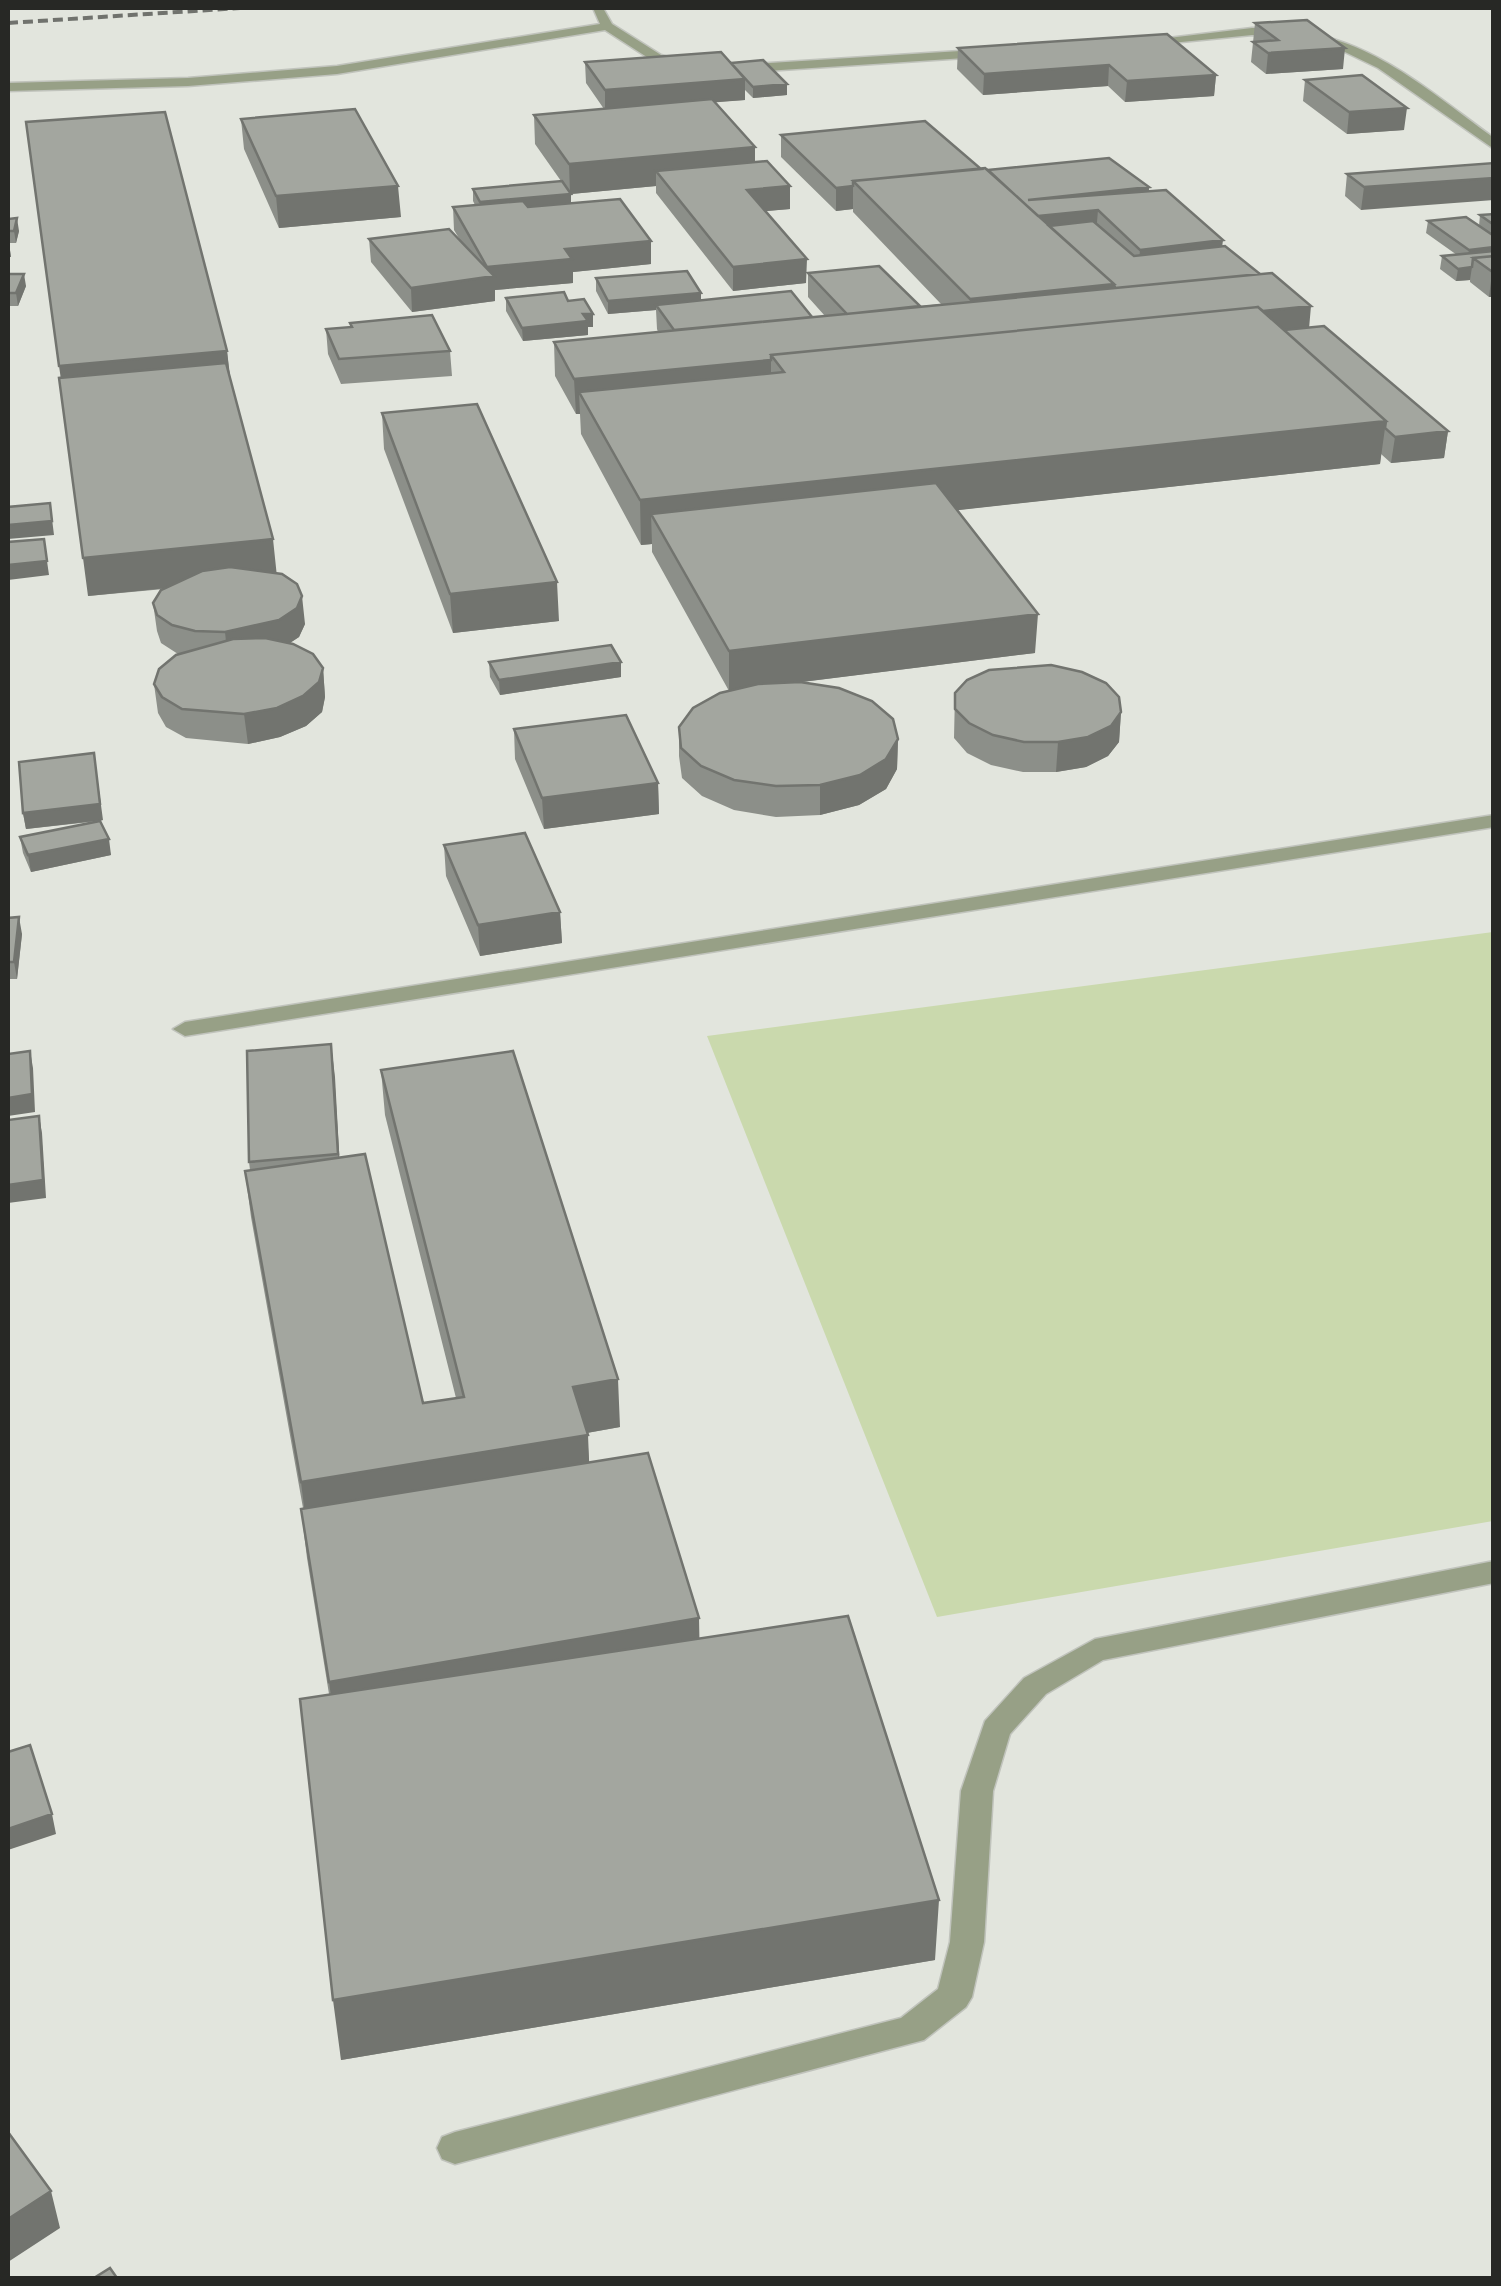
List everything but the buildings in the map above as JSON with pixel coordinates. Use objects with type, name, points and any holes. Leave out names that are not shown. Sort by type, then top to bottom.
[{"type":"street","points":[[598,8],[607,26],[657,58],[714,68],[1013,52]]},
{"type":"street","points":[[8,87],[188,82],[337,70],[607,26]]},
{"type":"street","points":[[1128,43],[1282,32],[1321,36],[1341,42],[1384,69],[1494,145]]},
{"type":"street","points":[[185,1029],[1494,821]]},
{"type":"street","points":[[455,2148],[911,2030],[954,1997],[967,1942],[977,1791],[996,1729],[1035,1686],[1095,1650],[1494,1572]]},
{"type":"green space","points":[[1493,932],[1493,1521],[937,1617],[707,1036]]},
{"type":"railway","points":[[8,23],[240,8]]}]
